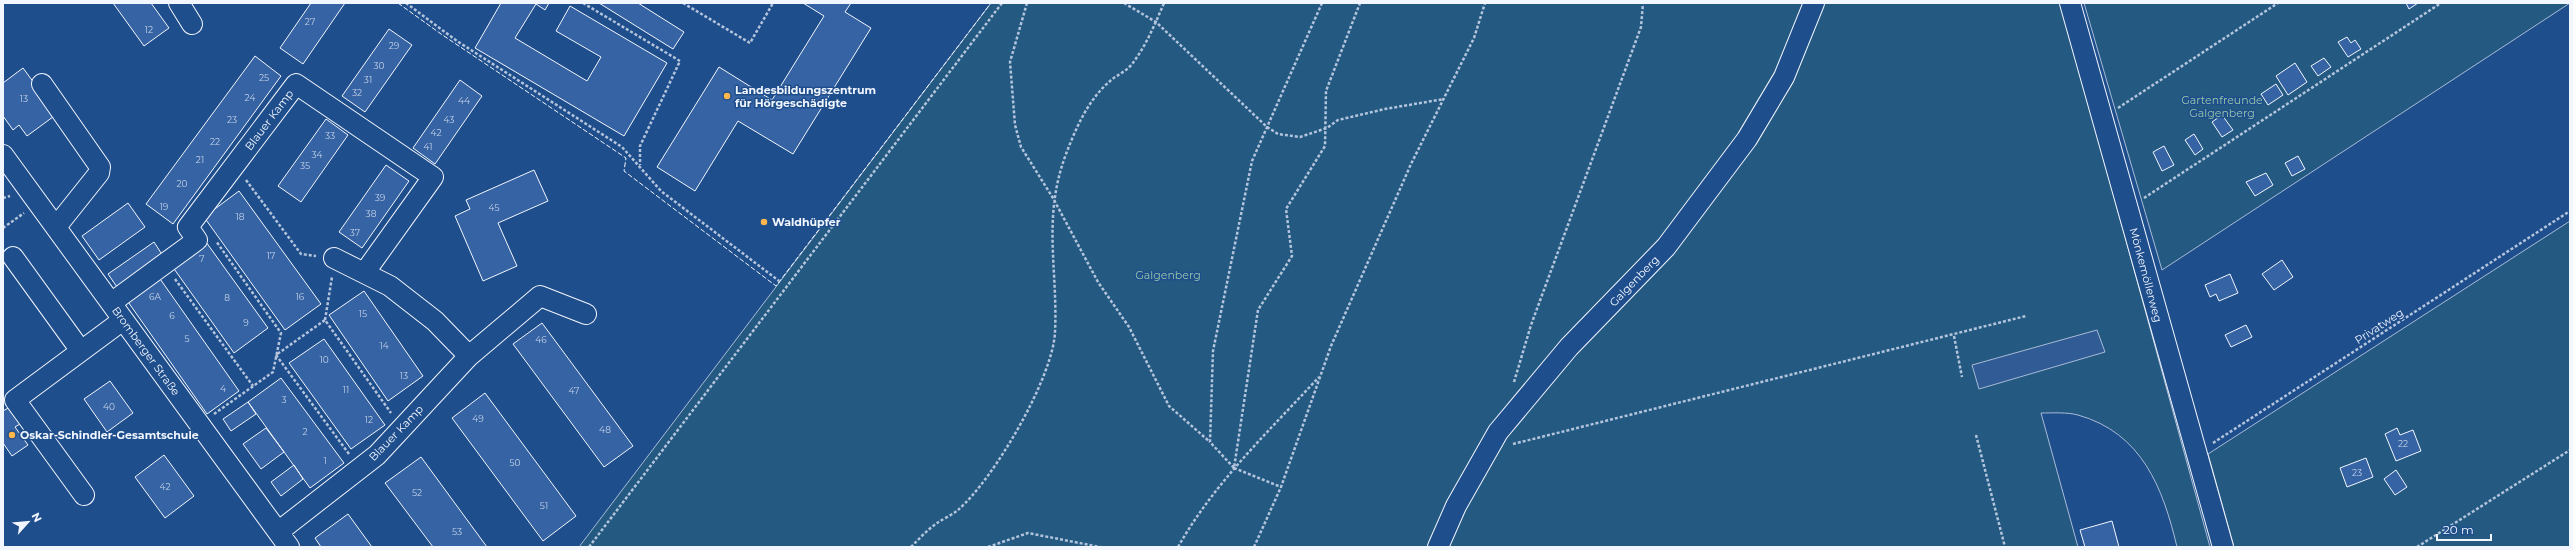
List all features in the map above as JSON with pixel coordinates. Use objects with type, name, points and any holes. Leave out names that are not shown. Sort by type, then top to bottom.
[{"type":"street","points":[[179,3],[192,24]]},
{"type":"street","name":"Galgenberg","points":[[1438,547],[1456,506],[1498,432],[1569,347],[1666,247],[1742,145],[1784,77],[1814,3]]},
{"type":"street","name":"Mönkemöllerweg","points":[[2070,3],[2223,547]]},
{"type":"street","points":[[42,84],[100,167],[99,173],[56,227]]},
{"type":"street","name":"Blauer Kamp","points":[[111,303],[197,240],[188,227],[296,84],[433,177],[365,272]]},
{"type":"street","name":"Bromberger Straße","points":[[3,156],[284,539]]},
{"type":"street","points":[[13,257],[81,351]]},
{"type":"street","points":[[334,258],[365,272],[390,286],[435,321],[469,356]]},
{"type":"street","name":"Blauer Kamp","points":[[284,539],[377,455],[469,356],[540,296],[586,314]]},
{"type":"street","points":[[84,496],[15,400],[123,320]]},
{"type":"path","points":[[406,3],[457,41],[622,147],[640,165],[661,191],[779,281]]},
{"type":"path","points":[[582,3],[680,61],[640,146],[640,165]]},
{"type":"path","points":[[683,3],[750,43],[773,3]]},
{"type":"path","points":[[589,547],[1002,3]]},
{"type":"path","points":[[1027,3],[1010,62],[1015,125],[1021,147],[1053,198],[1098,282],[1129,326],[1169,406],[1210,442],[1234,468],[1281,487]]},
{"type":"path","points":[[1124,3],[1156,22],[1267,127],[1278,134],[1300,137],[1327,128],[1344,118],[1444,99]]},
{"type":"path","points":[[911,547],[935,524],[958,510],[980,485],[1024,418],[1049,364],[1055,333],[1051,249],[1053,198],[1066,154],[1095,96],[1110,81],[1131,66],[1156,22],[1164,3]]},
{"type":"path","points":[[1210,442],[1213,351],[1252,161],[1322,3]]},
{"type":"path","points":[[1234,468],[1258,310],[1292,256],[1286,209],[1325,146],[1327,128],[1326,91],[1360,3]]},
{"type":"path","points":[[1254,547],[1281,487],[1331,346],[1411,164],[1474,38],[1485,3]]},
{"type":"path","points":[[1512,389],[1532,325],[1641,27],[1642,3]]},
{"type":"path","points":[[2103,118],[2278,3]]},
{"type":"path","points":[[2128,208],[2441,3]]},
{"type":"path","points":[[235,165],[301,254],[334,258],[325,320],[402,428]]},
{"type":"path","points":[[3,228],[37,203]]},
{"type":"path","name":"Privatweg","points":[[2196,454],[2570,210]]},
{"type":"path","points":[[199,425],[273,372],[281,333],[215,240]]},
{"type":"path","points":[[164,264],[253,386]]},
{"type":"path","points":[[1498,432],[1512,444],[1954,336],[2026,316]]},
{"type":"path","points":[[276,355],[325,320]]},
{"type":"path","points":[[1954,336],[1962,377]]},
{"type":"path","points":[[276,355],[360,469]]},
{"type":"path","points":[[1178,547],[1187,531],[1234,468],[1320,376]]},
{"type":"path","points":[[1976,435],[2005,547]]},
{"type":"path","points":[[2417,547],[2570,450]]},
{"type":"path","points":[[988,547],[1028,533],[1100,547]]},
{"type":"green space","name":"Galgenberg","points":[[991,3],[2061,3],[2210,547],[2177,547],[2165,504],[2156,484],[2134,449],[2118,435],[2100,423],[2078,415],[2069,413],[2041,413],[2078,547],[579,547]]},
{"type":"green space","name":"Gartenfreunde Galgenberg","points":[[2084,3],[2570,3],[2162,270]]},
{"type":"green space","points":[[2570,221],[2570,547],[2234,547],[2208,454]]},
{"type":"shaded area","points":[[2097,330],[2105,352],[1979,389],[1972,365]]},
{"type":"building","points":[[113,3],[151,3],[169,28],[144,46]]},
{"type":"building","points":[[311,3],[345,3],[303,64],[280,48]]},
{"type":"building","points":[[501,3],[549,3],[545,10],[536,4],[515,38],[587,81],[601,57],[556,31],[570,6],[667,63],[624,136],[475,48]]},
{"type":"building","points":[[599,3],[638,3],[684,32],[673,49]]},
{"type":"building","points":[[803,3],[851,3],[845,12],[871,28],[793,154],[738,121],[695,191],[657,167],[719,67],[772,100],[824,16]]},
{"type":"building","points":[[2406,3],[2418,3],[2409,9]]},
{"type":"building","points":[[389,29],[412,45],[365,112],[342,96]]},
{"type":"building","points":[[2347,37],[2351,43],[2355,40],[2361,49],[2348,57],[2338,42]]},
{"type":"building","points":[[255,56],[281,76],[173,224],[146,204]]},
{"type":"building","points":[[2324,58],[2331,67],[2318,76],[2311,66]]},
{"type":"building","points":[[2295,63],[2307,82],[2288,95],[2276,76]]},
{"type":"building","points":[[23,68],[57,114],[27,136],[19,125],[13,130],[3,116],[3,83]]},
{"type":"building","points":[[460,80],[482,96],[435,164],[413,148]]},
{"type":"building","points":[[2276,84],[2283,95],[2268,105],[2261,94]]},
{"type":"building","points":[[2222,115],[2233,130],[2222,137],[2212,122]]},
{"type":"building","points":[[326,119],[348,135],[301,202],[278,186]]},
{"type":"building","points":[[2194,134],[2203,149],[2195,155],[2185,140]]},
{"type":"building","points":[[2164,146],[2174,165],[2162,171],[2153,152]]},
{"type":"building","points":[[2298,156],[2305,169],[2292,176],[2285,163]]},
{"type":"building","points":[[386,165],[409,181],[362,248],[339,232]]},
{"type":"building","points":[[534,170],[548,201],[498,223],[517,266],[483,281],[455,216],[470,209],[466,200]]},
{"type":"building","points":[[2266,173],[2273,185],[2255,196],[2246,182]]},
{"type":"building","points":[[239,191],[321,304],[285,330],[204,217]]},
{"type":"building","points":[[128,203],[145,227],[99,260],[82,236]]},
{"type":"building","points":[[154,242],[163,256],[117,287],[108,274]]},
{"type":"building","points":[[206,242],[268,328],[234,353],[172,266]]},
{"type":"building","points":[[2282,260],[2293,277],[2274,290],[2262,274]]},
{"type":"building","points":[[2230,274],[2238,293],[2219,301],[2216,294],[2210,297],[2205,285]]},
{"type":"building","points":[[158,276],[239,391],[207,414],[126,299]]},
{"type":"building","points":[[364,291],[423,376],[388,401],[329,315]]},
{"type":"building","points":[[542,323],[633,446],[604,467],[513,344]]},
{"type":"building","points":[[2246,325],[2252,337],[2231,347],[2225,335]]},
{"type":"building","points":[[324,339],[385,425],[351,449],[289,363]]},
{"type":"building","points":[[281,378],[344,463],[310,488],[248,402]]},
{"type":"building","points":[[110,381],[133,413],[107,432],[84,399]]},
{"type":"building","points":[[485,393],[576,516],[543,541],[452,418]]},
{"type":"building","points":[[248,402],[256,414],[231,431],[223,419]]},
{"type":"building","name":"Oskar-Schindler-Gesamtschule","points":[[8,408],[20,424],[15,427],[28,445],[12,456],[3,443],[3,411]]},
{"type":"building","points":[[266,428],[284,452],[261,469],[243,444]]},
{"type":"building","points":[[2397,428],[2400,435],[2413,430],[2421,451],[2396,461],[2385,434]]},
{"type":"building","points":[[164,455],[194,496],[165,518],[135,477]]},
{"type":"building","points":[[421,457],[487,547],[433,547],[385,483]]},
{"type":"building","points":[[2366,458],[2373,477],[2347,487],[2340,468]]},
{"type":"building","points":[[294,465],[303,479],[281,496],[271,482]]},
{"type":"building","points":[[2396,470],[2407,487],[2395,495],[2384,479]]},
{"type":"building","points":[[348,514],[372,547],[321,547],[315,538]]},
{"type":"building","points":[[2112,521],[2119,547],[2085,547],[2080,530]]},
{"type":"fence","points":[[398,3],[441,34],[626,158],[624,171],[776,286],[991,3]]},
{"type":"place","name":"Landesbildungszentrum für Hörgeschädigte","points":[[727,96]]},
{"type":"place","name":"Waldhüpfer","points":[[764,222]]},
{"type":"place","name":"Oskar-Schindler-Gesamtschule","points":[[12,435]]}]
